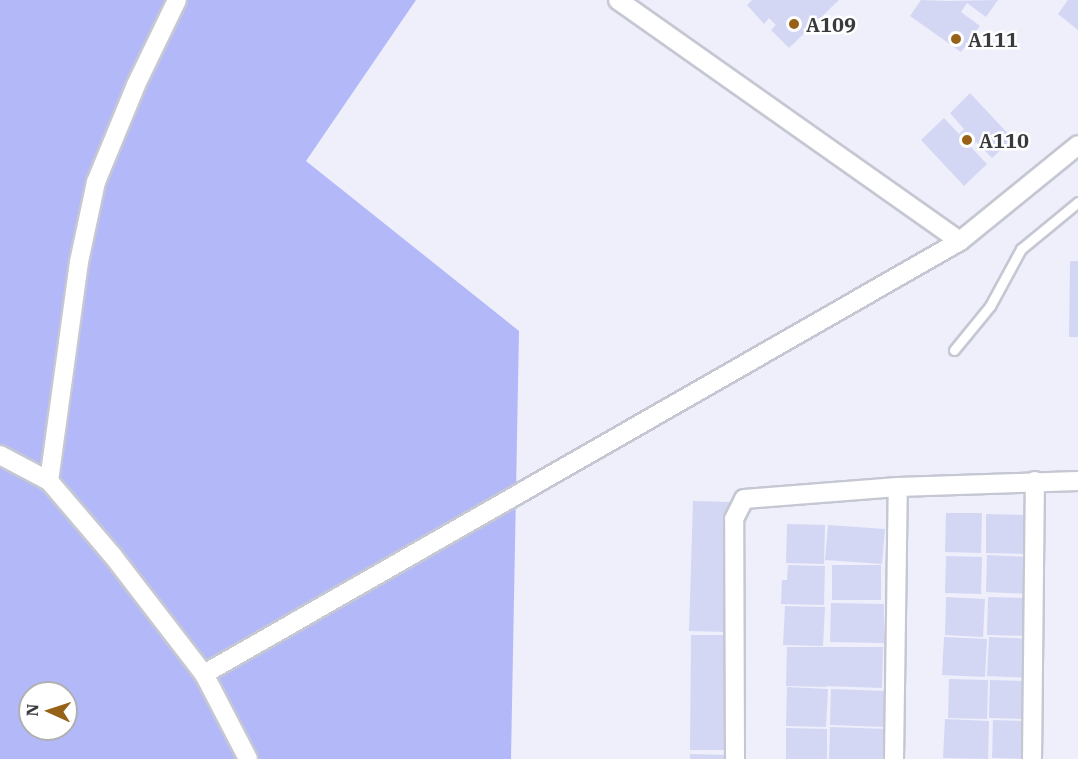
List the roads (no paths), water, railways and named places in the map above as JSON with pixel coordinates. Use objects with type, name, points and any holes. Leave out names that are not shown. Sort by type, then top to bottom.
[{"type":"street","points":[[49,481],[79,261],[96,183],[136,85],[177,0]]},
{"type":"street","points":[[618,0],[960,241]]},
{"type":"street","points":[[204,674],[960,241],[1078,145]]},
{"type":"street","points":[[0,455],[49,481],[113,556],[204,674],[248,759]]},
{"type":"street","points":[[735,759],[734,519],[738,504],[750,496],[1078,480]]},
{"type":"street","points":[[1032,759],[1035,482]]},
{"type":"street","points":[[894,759],[898,488]]},
{"type":"lane","points":[[954,350],[990,306],[1021,249],[1078,202]]},
{"type":"place","name":"A109","points":[[794,24]]},
{"type":"place","name":"A111","points":[[956,39]]},
{"type":"place","name":"A110","points":[[967,140]]}]
